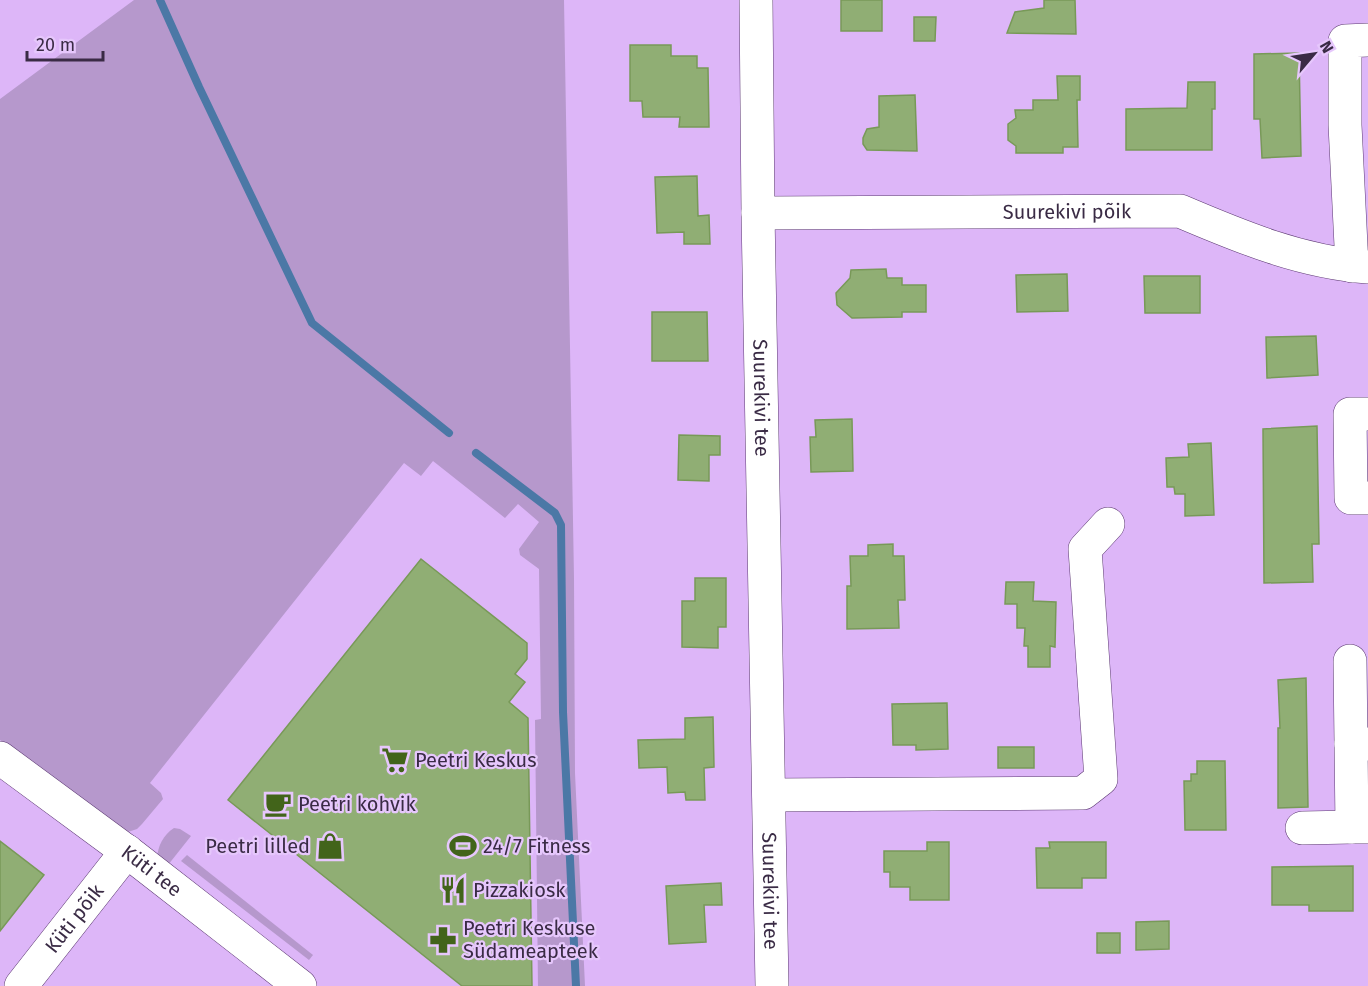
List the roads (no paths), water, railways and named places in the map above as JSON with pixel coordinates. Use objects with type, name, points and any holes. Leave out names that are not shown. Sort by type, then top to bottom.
[{"type":"street","name":"Suurekivi tee","points":[[756,0],[772,986]]},
{"type":"street","points":[[1360,266],[1356,124],[1345,41],[1368,39]]},
{"type":"street","name":"Suurekivi põik","points":[[758,213],[1180,211],[1278,250],[1360,266]]},
{"type":"street","points":[[1368,414],[1350,414],[1350,498],[1368,498]]},
{"type":"street","points":[[769,795],[1083,793],[1101,779],[1085,549],[1108,524]]},
{"type":"street","points":[[1302,828],[1360,827],[1359,744],[1350,661]]},
{"type":"street","name":"Küti tee","points":[[0,758],[127,851],[300,986]]},
{"type":"street","name":"Küti põik","points":[[21,986],[127,851]]},
{"type":"waterway","points":[[160,0],[312,323],[449,433]]},
{"type":"waterway","points":[[476,453],[555,513],[561,525],[563,712],[576,986]]},
{"type":"place","name":"Peetri Keskus","points":[[395,760]]},
{"type":"place","name":"Peetri kohvik","points":[[278,804]]},
{"type":"place","name":"Peetri lilled","points":[[330,846]]},
{"type":"place","name":"24/7 Fitness","points":[[463,846]]},
{"type":"place","name":"Pizzakiosk","points":[[453,890]]},
{"type":"place","name":"Peetri Keskuse Südameapteek","points":[[443,940]]}]
